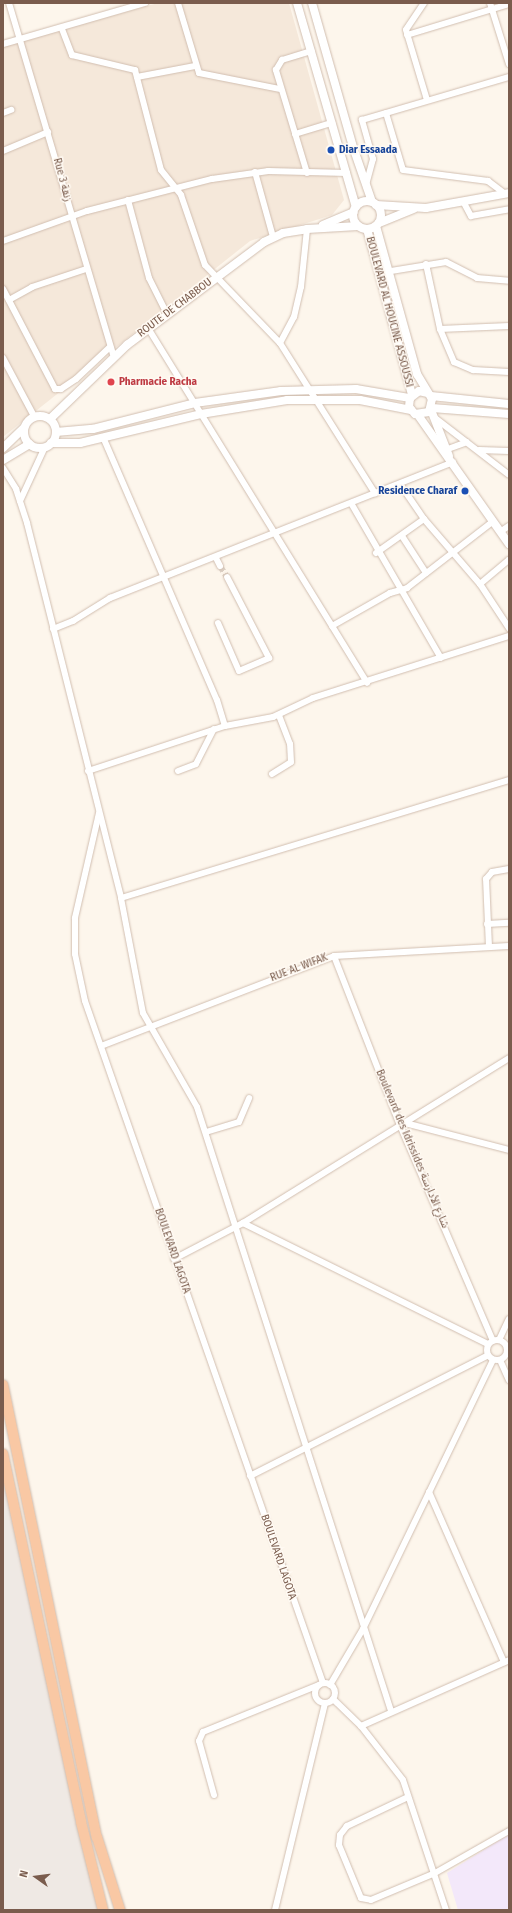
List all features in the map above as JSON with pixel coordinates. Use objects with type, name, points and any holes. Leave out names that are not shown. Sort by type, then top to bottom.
[{"type":"highway","points":[[3,1385],[97,1837],[120,1910]]},
{"type":"highway","points":[[3,1454],[81,1822],[103,1910]]},
{"type":"street","name":"Rue 3 زنقة","points":[[9,3],[48,132],[86,269],[114,357]]},
{"type":"street","points":[[3,44],[145,3]]},
{"type":"street","points":[[178,3],[195,66],[202,75],[280,89]]},
{"type":"street","points":[[297,3],[346,173],[358,226],[367,229],[414,208]]},
{"type":"street","points":[[312,3],[366,186],[374,203],[381,213],[377,224]]},
{"type":"street","points":[[424,3],[408,23],[407,35],[427,100]]},
{"type":"street","points":[[407,35],[491,6],[509,4]]},
{"type":"street","points":[[491,6],[509,64]]},
{"type":"street","points":[[62,28],[72,55],[131,67],[137,77],[161,170],[177,187],[198,249],[215,278],[280,343],[375,493]]},
{"type":"street","points":[[307,173],[276,72],[279,62],[312,52]]},
{"type":"street","points":[[137,77],[195,66]]},
{"type":"street","points":[[366,186],[373,159],[362,120],[509,77]]},
{"type":"street","points":[[3,113],[11,110]]},
{"type":"street","points":[[386,113],[403,170],[488,181],[507,193]]},
{"type":"street","points":[[295,134],[332,123]]},
{"type":"street","points":[[3,151],[48,132]]},
{"type":"street","points":[[3,241],[71,216],[177,187],[255,172],[346,173]]},
{"type":"street","points":[[255,172],[273,237]]},
{"type":"street","points":[[355,209],[374,203],[414,208],[464,203],[507,193]]},
{"type":"street","points":[[128,200],[149,278],[166,314]]},
{"type":"street","points":[[464,203],[471,216],[509,209]]},
{"type":"street","name":"ROUTE DE CHABBOU","points":[[318,227],[355,209]]},
{"type":"street","name":"BOULEVARD AL HOUCINE ASSOUSSI","points":[[377,224],[391,271],[417,374],[429,394]]},
{"type":"street","name":"ROUTE DE CHABBOU","points":[[50,419],[114,357],[148,328],[273,237],[318,227],[358,226]]},
{"type":"street","points":[[280,343],[294,317],[301,287],[307,229]]},
{"type":"street","name":"BOULEVARD AL HOUCINE ASSOUSSI","points":[[367,229],[411,396],[411,410]]},
{"type":"street","points":[[391,271],[426,264],[446,262],[477,278],[509,281]]},
{"type":"street","points":[[426,264],[440,328],[450,357],[462,368],[509,372]]},
{"type":"street","points":[[9,300],[32,287],[86,269]]},
{"type":"street","points":[[3,289],[55,389],[71,383],[110,347]]},
{"type":"street","points":[[440,328],[509,326]]},
{"type":"street","points":[[148,328],[367,683]]},
{"type":"street","points":[[3,358],[34,416]]},
{"type":"street","points":[[56,432],[93,429],[195,403],[310,389],[374,390],[411,396],[429,394],[509,404]]},
{"type":"street","points":[[429,394],[431,409],[450,456]]},
{"type":"street","points":[[3,460],[30,444],[70,444],[201,414],[287,400],[377,402],[411,410],[418,415],[450,456],[492,522],[509,544]]},
{"type":"street","points":[[418,415],[431,409],[509,414]]},
{"type":"street","points":[[34,416],[50,419],[56,432]]},
{"type":"street","points":[[3,448],[24,429],[34,416]]},
{"type":"street","points":[[435,418],[479,450],[509,475]]},
{"type":"street","points":[[24,429],[30,444]]},
{"type":"street","points":[[20,501],[56,432]]},
{"type":"street","points":[[103,437],[217,700],[225,726]]},
{"type":"street","points":[[53,629],[73,621],[110,598],[164,579],[400,484],[450,456],[466,442]]},
{"type":"street","points":[[479,450],[509,451]]},
{"type":"street","points":[[3,468],[20,501],[53,629],[121,898],[141,1004],[150,1026],[189,1091],[206,1132],[308,1449],[363,1629],[391,1711]]},
{"type":"street","points":[[400,484],[424,519],[480,584],[509,628]]},
{"type":"street","points":[[350,503],[376,553],[441,658]]},
{"type":"street","points":[[376,553],[424,519]]},
{"type":"street","points":[[332,626],[399,591],[426,573],[451,552],[492,522]]},
{"type":"street","points":[[500,532],[509,526]]},
{"type":"street","points":[[402,536],[426,573]]},
{"type":"street","points":[[216,558],[220,566]]},
{"type":"street","points":[[480,584],[509,560]]},
{"type":"street","points":[[218,622],[239,671],[269,658],[227,577]]},
{"type":"street","points":[[88,771],[214,729],[279,715],[313,698],[367,683],[509,636]]},
{"type":"street","points":[[272,774],[291,762],[290,744],[279,715]]},
{"type":"street","points":[[178,771],[194,766],[214,729]]},
{"type":"street","points":[[121,898],[509,780]]},
{"type":"street","name":"BOULEVARD LAGOTA","points":[[99,812],[77,895],[75,954],[85,1001],[321,1684]]},
{"type":"street","points":[[489,947],[486,876],[509,869]]},
{"type":"street","points":[[487,924],[509,923]]},
{"type":"street","name":"RUE AL WIFAK","points":[[101,1046],[334,956],[509,946]]},
{"type":"street","name":"Boulevard des Idrissides شارع الأدارسة","points":[[334,956],[493,1342],[507,1348],[508,1356]]},
{"type":"street","points":[[174,1259],[243,1223],[509,1058]]},
{"type":"street","points":[[206,1132],[239,1122],[249,1098]]},
{"type":"street","points":[[403,1124],[509,1150]]},
{"type":"street","points":[[243,1223],[493,1342]]},
{"type":"street","points":[[250,1476],[308,1449],[488,1355],[493,1342],[509,1320]]},
{"type":"street","points":[[488,1355],[493,1360],[500,1360],[508,1356]]},
{"type":"street","points":[[330,1684],[363,1629],[493,1360]]},
{"type":"street","points":[[500,1360],[509,1380]]},
{"type":"street","points":[[361,1726],[391,1711],[507,1662],[429,1492]]},
{"type":"street","points":[[214,1795],[199,1741],[203,1732],[321,1684],[330,1684]]},
{"type":"street","points":[[321,1684],[316,1696],[324,1703]]},
{"type":"street","points":[[324,1703],[333,1699],[335,1693],[330,1684]]},
{"type":"street","points":[[333,1699],[361,1726],[403,1780],[446,1910]]},
{"type":"street","points":[[275,1910],[324,1703]]},
{"type":"street","points":[[408,1797],[347,1826],[340,1834],[339,1846],[358,1894],[366,1900],[435,1873],[509,1831]]},
{"type":"shaded area","points":[[158,3],[289,3],[344,200],[332,215],[250,241],[3,437],[3,46]]},
{"type":"shaded area","points":[[3,1480],[102,1910],[3,1910]]},
{"type":"shaded area","points":[[509,1834],[509,1910],[458,1910],[447,1873]]},
{"type":"tunnel","points":[[220,566],[227,577]]},
{"type":"place","name":"Diar Essaada","points":[[331,150]]},
{"type":"place","name":"Pharmacie Racha","points":[[111,382]]},
{"type":"place","name":"Residence Charaf","points":[[465,491]]}]
